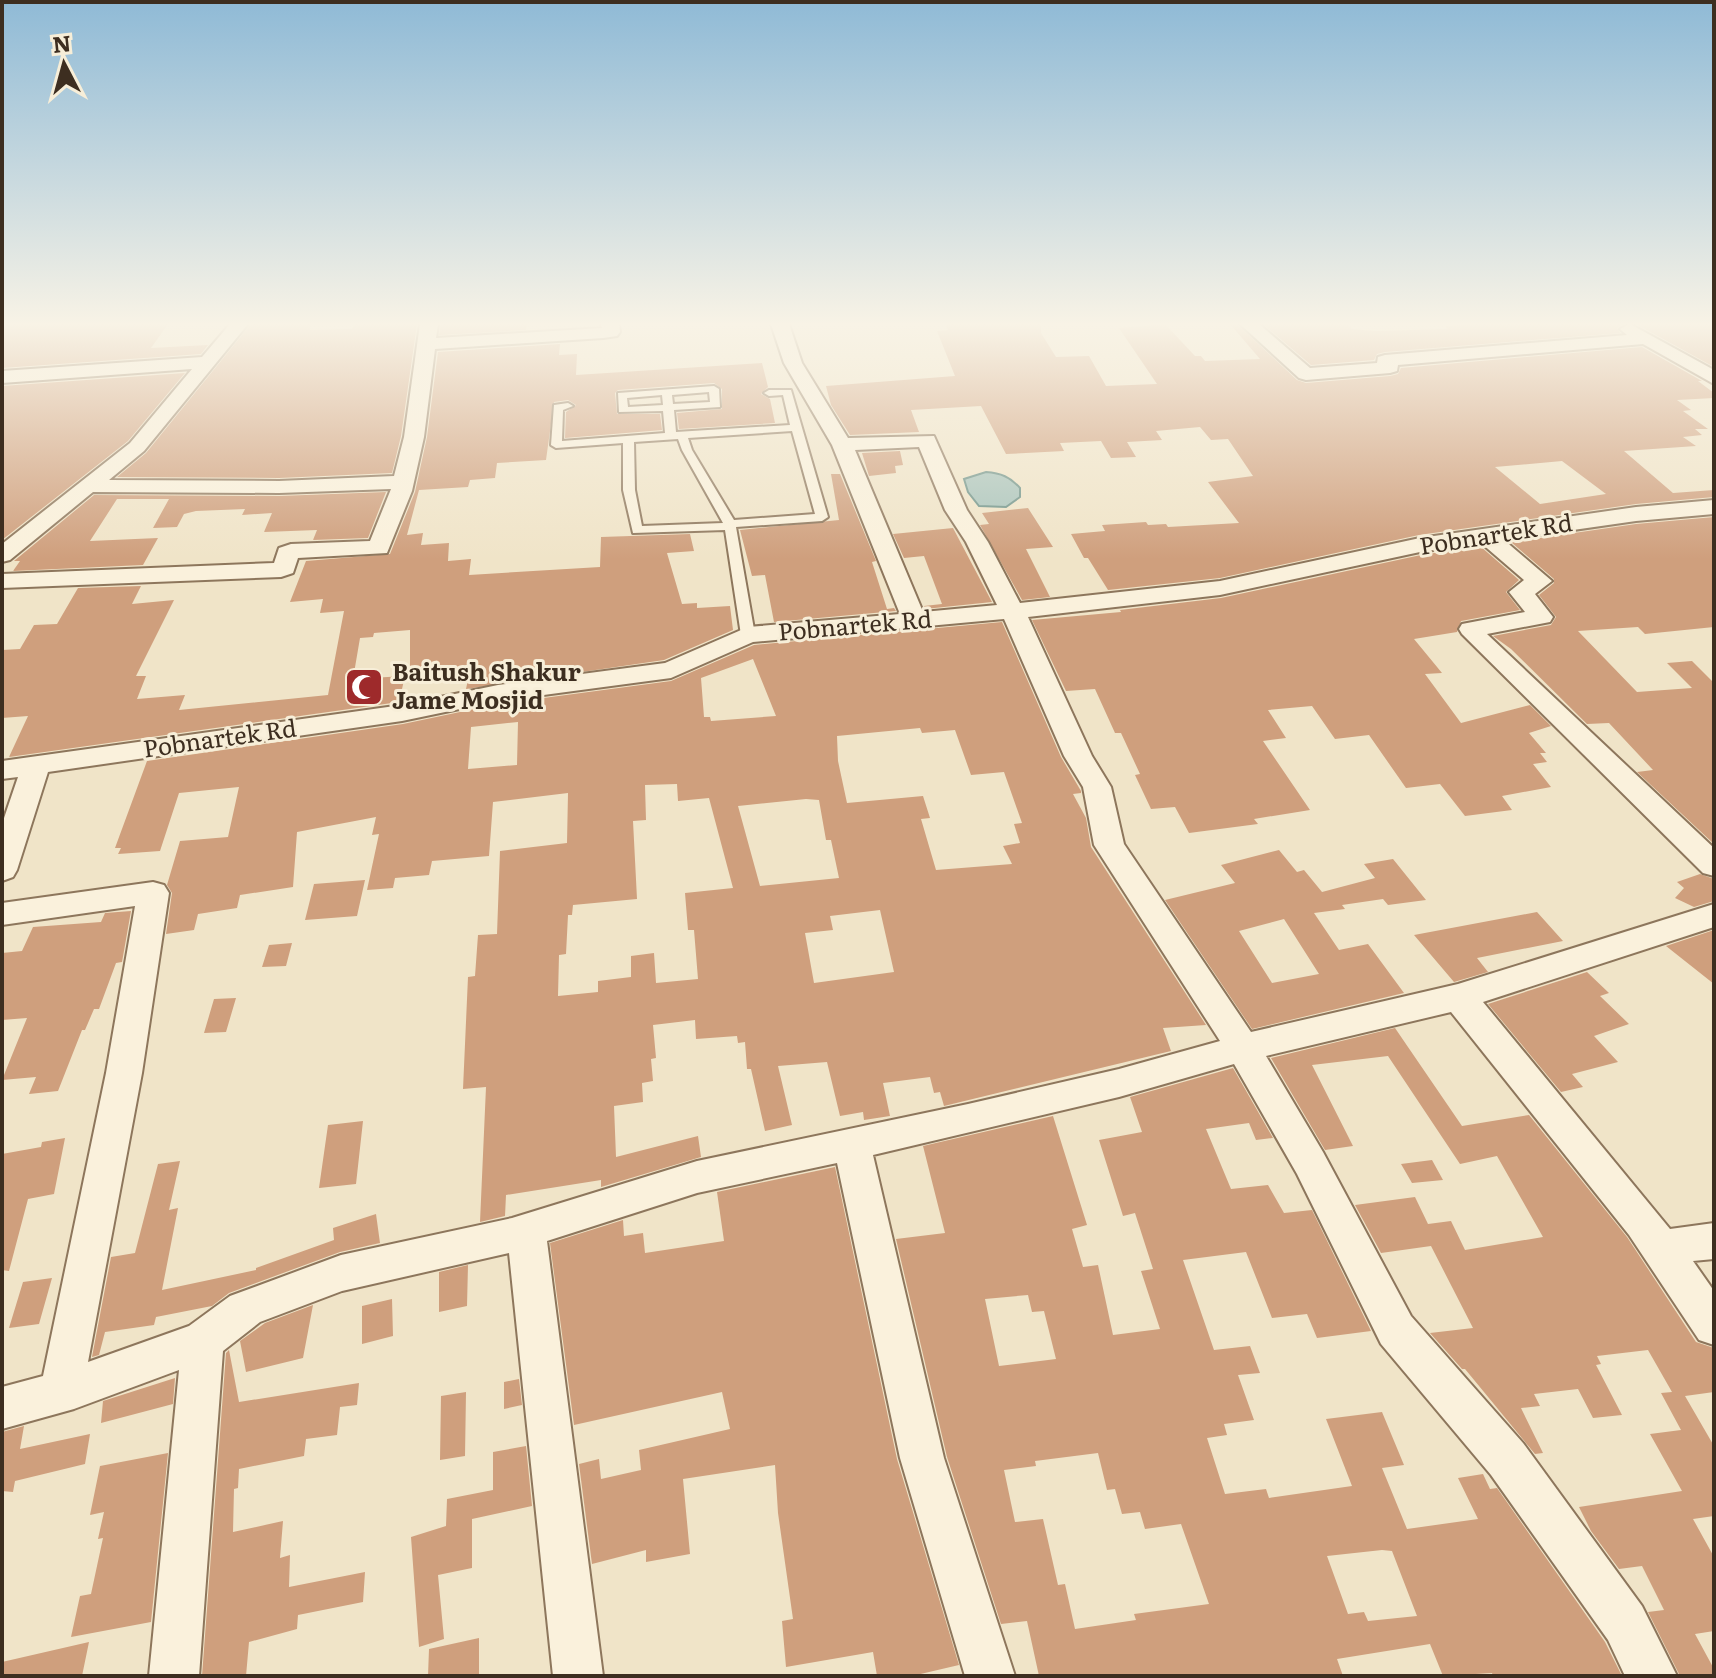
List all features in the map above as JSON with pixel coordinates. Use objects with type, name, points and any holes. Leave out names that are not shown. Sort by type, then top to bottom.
[{"type":"street","points":[[2,555],[137,447],[175,402]]},
{"type":"street","points":[[2,581],[281,570],[285,568],[287,553],[291,551],[379,548],[403,482],[420,402]]},
{"type":"street","points":[[816,402],[842,445],[915,621]]},
{"type":"street","points":[[842,445],[927,440],[956,510],[977,542],[1078,756],[1097,787],[1109,845],[1243,1048],[1310,1163],[1396,1330],[1507,1459],[1625,1623],[1652,1676]]},
{"type":"street","points":[[92,486],[279,487],[403,482]]},
{"type":"street","name":"Pobnartek Rd","points":[[2,770],[402,713],[511,691],[671,670],[748,635],[915,621],[1220,588],[1420,545],[1714,507]]},
{"type":"street","points":[[1486,536],[1540,581],[1521,592],[1541,617],[1471,629],[1714,866]]},
{"type":"street","points":[[2,870],[36,765]]},
{"type":"street","points":[[2,914],[153,893],[124,1073],[61,1392]]},
{"type":"street","points":[[2,1408],[61,1392],[203,1341],[245,1309],[341,1273],[526,1231],[697,1177],[1119,1083],[1243,1048],[1459,997],[1714,915]]},
{"type":"street","points":[[1459,997],[1529,1079],[1660,1248],[1714,1326]]},
{"type":"street","points":[[852,1144],[922,1458],[990,1676]]},
{"type":"street","points":[[526,1231],[578,1676]]},
{"type":"street","points":[[1660,1248],[1714,1241]]},
{"type":"street","points":[[174,1676],[203,1341]]},
{"type":"lane","points":[[622,402],[623,410],[716,405],[716,402]]},
{"type":"lane","points":[[668,402],[677,436],[731,525],[748,635]]},
{"type":"lane","points":[[628,439],[629,490],[637,530],[822,517],[790,402]]},
{"type":"lane","points":[[568,406],[558,407],[556,445],[796,428]]},
{"type":"water","points":[[986,472],[1013,481],[1020,488],[1020,497],[1006,507],[979,506],[968,492],[964,479]]},
{"type":"building","points":[[2,402],[160,402],[128,441],[2,540]]},
{"type":"building","points":[[187,402],[406,402],[392,473],[279,478],[117,477],[146,453]]},
{"type":"building","points":[[431,402],[554,402],[546,460],[497,463],[495,478],[470,480],[468,487],[419,490],[407,535],[423,533],[421,545],[449,543],[448,561],[471,559],[469,575],[600,567],[601,537],[690,534],[694,551],[667,553],[682,604],[697,603],[697,608],[730,606],[733,630],[664,660],[466,689],[471,665],[410,673],[410,630],[374,633],[373,637],[360,638],[353,679],[405,676],[399,702],[9,757],[28,716],[2,718],[2,650],[20,649],[34,625],[57,624],[78,588],[141,586],[132,604],[174,600],[136,676],[146,676],[137,699],[185,695],[179,710],[328,695],[344,611],[320,613],[323,599],[290,602],[306,561],[390,554],[415,492]]},
{"type":"building","points":[[572,402],[616,402],[617,414],[660,414],[662,430],[565,438],[566,412],[576,405]]},
{"type":"building","points":[[722,402],[771,402],[775,423],[679,429],[677,413],[722,409]]},
{"type":"building","points":[[830,402],[1680,402],[1691,410],[1683,411],[1708,429],[1695,429],[1702,435],[1683,437],[1696,446],[1624,451],[1673,493],[1714,490],[1714,497],[1636,504],[1419,535],[1220,578],[1108,590],[1071,534],[1105,531],[1102,525],[1146,522],[1148,525],[1166,524],[1168,527],[1239,523],[1208,482],[1253,476],[1228,439],[1211,440],[1200,427],[1156,431],[1162,440],[1127,442],[1136,457],[1111,458],[1101,441],[1060,443],[1064,451],[1006,454],[981,406],[911,410],[919,432],[850,435]],"holes":[[[1562,461],[1606,494],[1540,504],[1495,467]]]},
{"type":"building","points":[[900,451],[903,465],[895,466],[896,473],[869,476],[862,453]]},
{"type":"building","points":[[831,474],[840,474],[876,561],[872,562],[887,609],[894,608],[896,611],[774,622],[765,575],[752,576],[740,530],[839,520]]},
{"type":"building","points":[[386,492],[368,538],[313,540],[317,530],[264,532],[272,513],[242,515],[245,509],[196,511],[184,514],[177,527],[153,528],[169,499],[117,499],[90,541],[158,538],[143,565],[13,571],[20,561],[14,561],[94,495],[279,496]]},
{"type":"building","points":[[1028,508],[1053,547],[1026,549],[1050,597],[1022,600],[980,525],[989,524],[982,513]]},
{"type":"building","points":[[1714,517],[1714,627],[1645,634],[1638,627],[1578,631],[1637,692],[1692,688],[1667,663],[1692,661],[1714,683],[1714,844],[1637,772],[1653,770],[1609,723],[1587,724],[1511,649],[1493,636],[1551,625],[1556,617],[1539,595],[1554,583],[1554,579],[1511,542],[1636,524]]},
{"type":"building","points":[[953,528],[992,602],[925,609],[924,606],[942,604],[924,556],[904,558],[893,534]]},
{"type":"building","points":[[1480,546],[1519,580],[1506,592],[1520,610],[1461,621],[1457,632],[1414,639],[1442,673],[1425,674],[1461,723],[1530,705],[1551,726],[1529,733],[1546,753],[1540,753],[1547,762],[1533,764],[1551,787],[1502,796],[1512,810],[1465,816],[1440,784],[1406,788],[1369,735],[1335,739],[1312,706],[1268,710],[1286,738],[1263,741],[1310,810],[1254,819],[1258,824],[1189,833],[1175,807],[1151,809],[1135,775],[1140,774],[1121,733],[1115,733],[1095,689],[1066,691],[1032,620],[1221,598],[1421,555]]},
{"type":"building","points":[[1002,622],[1061,757],[1081,791],[1073,794],[1086,818],[1091,847],[1206,1025],[1163,1028],[1171,1051],[944,1106],[940,1092],[934,1093],[930,1077],[883,1083],[890,1116],[864,1120],[863,1112],[840,1116],[827,1062],[778,1066],[792,1125],[765,1131],[751,1069],[747,1069],[745,1042],[738,1043],[737,1036],[696,1039],[695,1020],[653,1025],[656,1058],[651,1059],[653,1081],[642,1083],[643,1102],[614,1106],[616,1157],[698,1136],[701,1157],[601,1187],[601,1180],[506,1195],[505,1216],[480,1222],[486,1087],[463,1089],[468,977],[475,976],[478,935],[497,934],[500,851],[567,843],[568,793],[493,802],[489,856],[432,861],[429,875],[395,878],[393,888],[367,890],[379,834],[372,835],[376,817],[297,832],[293,887],[240,895],[237,908],[198,914],[194,930],[166,934],[172,893],[167,885],[180,841],[228,837],[239,787],[179,793],[160,851],[118,854],[121,848],[115,848],[147,761],[403,724],[498,704],[671,681],[754,645]],"holes":[[[753,659],[776,716],[711,721],[710,717],[704,717],[701,678]],[[518,722],[517,765],[468,769],[471,727]],[[920,728],[922,733],[955,730],[971,775],[1004,772],[1022,823],[1014,824],[1020,843],[1003,846],[1012,864],[936,870],[921,819],[930,818],[923,796],[847,803],[838,761],[837,736]],[[677,784],[678,801],[709,798],[733,888],[685,893],[688,930],[694,930],[698,979],[656,983],[654,953],[631,956],[631,977],[598,981],[598,992],[558,996],[559,955],[566,954],[568,915],[572,915],[573,905],[637,899],[633,821],[646,820],[645,785]],[[819,800],[826,840],[831,840],[839,878],[760,886],[738,806]],[[880,910],[894,972],[814,983],[805,933],[833,930],[830,916]]]},
{"type":"building","points":[[1279,850],[1297,872],[1304,870],[1322,892],[1375,878],[1364,864],[1393,859],[1426,900],[1388,905],[1383,899],[1314,913],[1339,950],[1368,944],[1404,993],[1252,1029],[1165,900],[1235,883],[1221,865]],"holes":[[[1284,919],[1319,974],[1272,983],[1239,931]]]},
{"type":"building","points":[[1700,874],[1714,879],[1714,901],[1694,907],[1675,898],[1684,888],[1677,882]]},
{"type":"building","points":[[365,880],[357,916],[305,920],[314,884]]},
{"type":"building","points":[[131,911],[122,962],[116,963],[99,1009],[94,1009],[85,1030],[82,1030],[58,1091],[29,1094],[36,1077],[2,1080],[27,1018],[2,1020],[2,953],[22,951],[33,927],[101,922],[105,913]]},
{"type":"building","points":[[1537,912],[1563,941],[1477,958],[1488,972],[1454,982],[1414,935]]},
{"type":"building","points":[[1714,930],[1714,984],[1666,946]]},
{"type":"building","points":[[292,943],[286,966],[262,967],[269,945]]},
{"type":"building","points":[[1587,972],[1609,993],[1600,996],[1629,1024],[1594,1036],[1618,1062],[1572,1074],[1583,1087],[1561,1092],[1488,1004]]},
{"type":"building","points":[[236,998],[226,1032],[204,1033],[214,999]]},
{"type":"building","points":[[1395,1028],[1462,1126],[1529,1115],[1627,1237],[1696,1342],[1714,1348],[1714,1392],[1685,1396],[1714,1446],[1714,1516],[1693,1519],[1714,1557],[1714,1631],[1695,1634],[1714,1669],[1714,1676],[1680,1676],[1648,1612],[1664,1610],[1642,1566],[1619,1569],[1591,1531],[1579,1507],[1682,1491],[1650,1434],[1681,1430],[1661,1393],[1672,1392],[1648,1350],[1597,1356],[1601,1364],[1596,1365],[1622,1415],[1593,1418],[1578,1389],[1534,1394],[1540,1406],[1521,1408],[1543,1453],[1535,1454],[1465,1369],[1430,1333],[1473,1328],[1431,1246],[1381,1253],[1355,1205],[1415,1197],[1428,1224],[1451,1221],[1465,1250],[1543,1237],[1497,1156],[1460,1164],[1388,1056],[1312,1065],[1353,1146],[1325,1150],[1271,1058]]},
{"type":"building","points":[[1233,1068],[1273,1138],[1256,1140],[1249,1123],[1206,1129],[1231,1189],[1268,1185],[1284,1213],[1312,1210],[1371,1331],[1317,1338],[1307,1314],[1272,1318],[1246,1252],[1183,1260],[1214,1350],[1250,1346],[1260,1373],[1238,1375],[1254,1420],[1224,1424],[1227,1435],[1207,1438],[1225,1494],[1266,1489],[1269,1498],[1352,1486],[1326,1419],[1382,1412],[1404,1465],[1382,1468],[1407,1529],[1478,1519],[1458,1478],[1483,1474],[1490,1489],[1497,1488],[1605,1642],[1622,1676],[1493,1676],[1492,1673],[1443,1676],[1430,1644],[1337,1659],[1343,1676],[1039,1676],[1027,1621],[1001,1624],[947,1457],[896,1239],[945,1233],[923,1146],[1053,1116],[1087,1225],[1072,1229],[1083,1267],[1098,1265],[1113,1335],[1160,1329],[1141,1271],[1153,1269],[1135,1213],[1123,1216],[1099,1140],[1142,1132],[1130,1097]],"holes":[[[1028,1295],[1032,1312],[1044,1311],[1056,1359],[999,1366],[985,1299]],[[1098,1453],[1107,1490],[1115,1489],[1122,1514],[1140,1512],[1145,1529],[1181,1524],[1209,1604],[1134,1614],[1136,1620],[1075,1629],[1065,1584],[1058,1585],[1043,1519],[1015,1522],[1004,1470],[1036,1466],[1035,1461]],[[1392,1551],[1417,1616],[1368,1621],[1364,1612],[1348,1614],[1327,1556]]]},
{"type":"building","points":[[363,1121],[356,1184],[319,1188],[328,1125]]},
{"type":"building","points":[[65,1138],[54,1194],[28,1199],[9,1271],[2,1270],[2,1154],[41,1147],[42,1142]]},
{"type":"building","points":[[1432,1160],[1443,1180],[1412,1183],[1401,1164]]},
{"type":"building","points":[[180,1161],[169,1210],[178,1208],[162,1290],[256,1270],[334,1240],[333,1228],[376,1214],[380,1243],[340,1252],[229,1293],[212,1306],[156,1317],[154,1325],[105,1332],[99,1355],[92,1357],[111,1257],[135,1253],[158,1164]]},
{"type":"building","points":[[835,1167],[897,1459],[959,1665],[912,1676],[877,1676],[873,1652],[786,1667],[782,1621],[793,1619],[778,1513],[775,1465],[683,1479],[690,1554],[646,1562],[646,1550],[592,1564],[579,1464],[599,1459],[601,1479],[641,1470],[639,1450],[730,1429],[722,1392],[574,1425],[550,1243],[623,1220],[624,1236],[643,1233],[645,1253],[724,1241],[717,1192]]},
{"type":"building","points":[[468,1265],[467,1306],[439,1312],[439,1272]]},
{"type":"building","points":[[52,1278],[39,1324],[9,1328],[23,1282]]},
{"type":"building","points":[[392,1299],[393,1336],[362,1344],[362,1306]]},
{"type":"building","points":[[313,1305],[303,1358],[246,1372],[240,1341],[265,1323]]},
{"type":"building","points":[[229,1350],[239,1402],[359,1383],[357,1405],[340,1407],[337,1435],[306,1439],[304,1456],[239,1469],[238,1488],[234,1489],[233,1532],[283,1521],[280,1558],[290,1555],[289,1587],[365,1572],[363,1602],[298,1615],[297,1629],[249,1642],[246,1676],[202,1676],[226,1353]]},
{"type":"building","points":[[175,1378],[173,1404],[101,1423],[103,1401]]},
{"type":"building","points":[[519,1379],[522,1405],[504,1409],[504,1382]]},
{"type":"building","points":[[466,1392],[465,1456],[440,1460],[441,1396]]},
{"type":"building","points":[[24,1426],[20,1449],[90,1434],[85,1464],[15,1481],[13,1492],[2,1491],[2,1432]]},
{"type":"building","points":[[526,1446],[532,1506],[472,1519],[472,1568],[438,1575],[444,1639],[419,1647],[411,1537],[446,1526],[447,1499],[493,1490],[493,1452]]},
{"type":"building","points":[[168,1453],[151,1622],[71,1637],[80,1596],[91,1594],[103,1538],[98,1539],[104,1512],[90,1515],[100,1466]]},
{"type":"building","points":[[479,1638],[479,1676],[428,1676],[429,1649]]},
{"type":"building","points":[[89,1642],[82,1676],[2,1676],[2,1662]]},
{"type":"place","name":"Baitush Shakur Jame Mosjid","points":[[364,687]]}]
